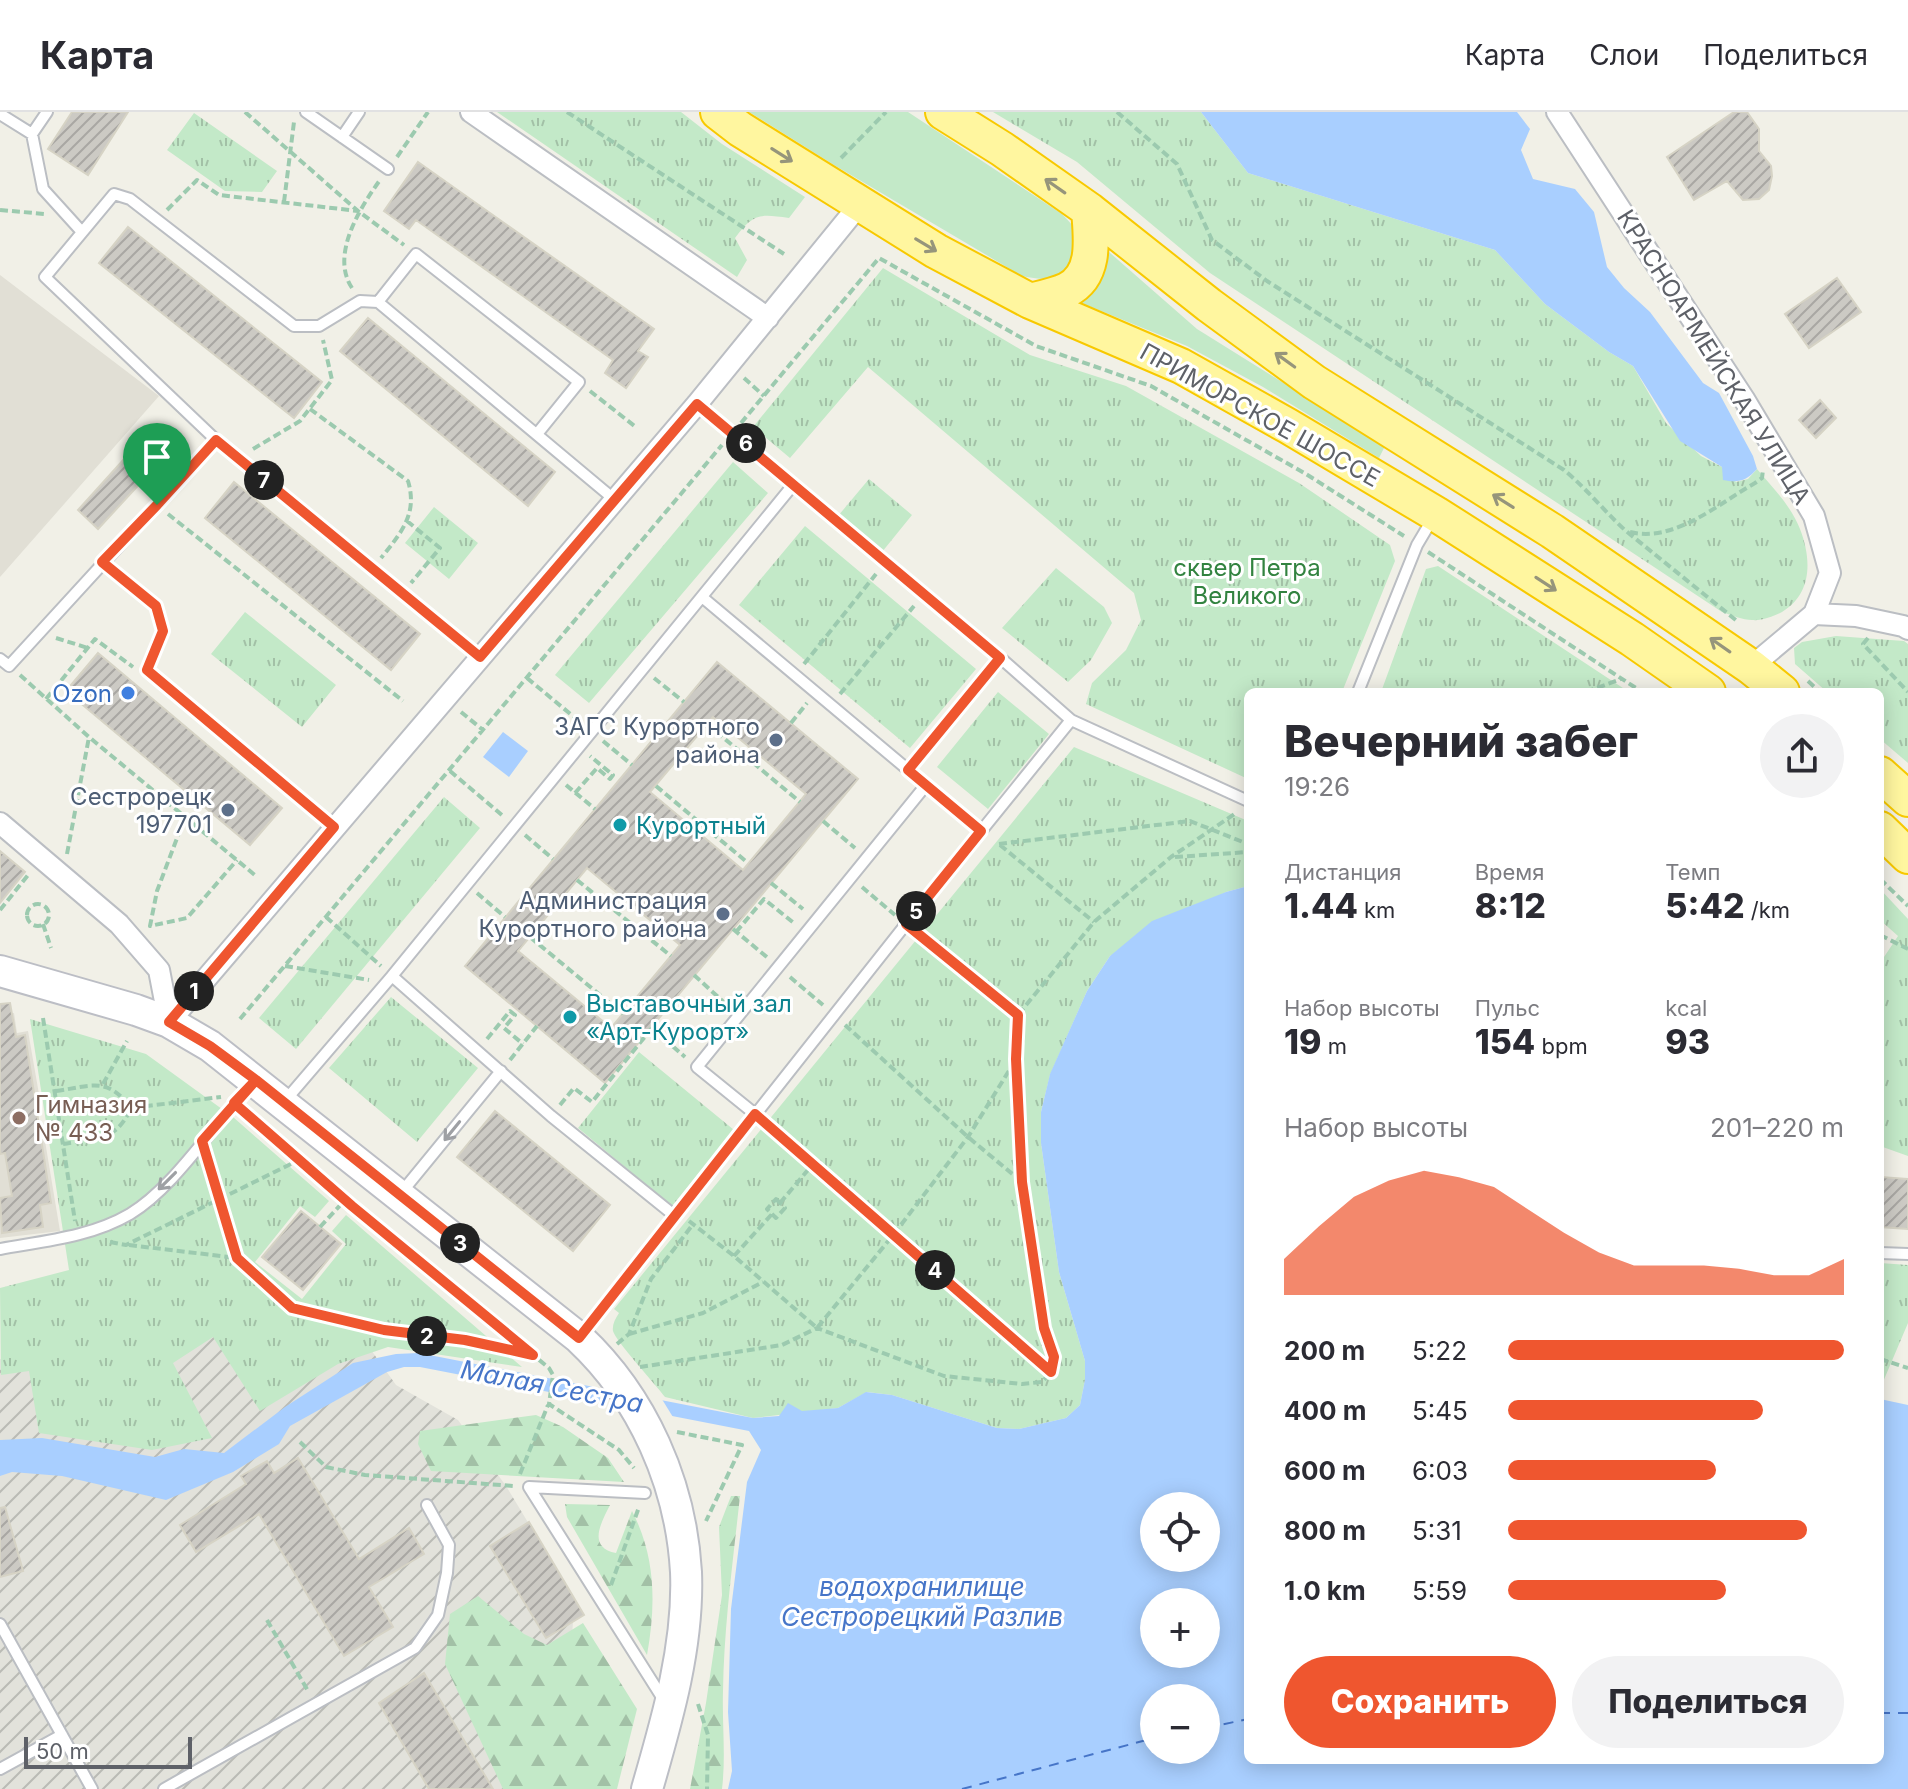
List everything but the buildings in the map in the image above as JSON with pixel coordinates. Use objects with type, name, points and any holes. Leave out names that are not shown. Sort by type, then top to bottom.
[{"type":"highway","name":"ПРИМОРСКОЕ ШОССЕ","points":[[718,112],[936,251],[1030,301],[1181,366],[1288,426],[1436,514],[1632,639],[1702,688]]},
{"type":"highway","name":"ПРИМОРСКОЕ ШОССЕ","points":[[943,112],[1089,210],[1209,305],[1314,382],[1762,658],[1780,688]]},
{"type":"highway","points":[[1030,301],[1069,289],[1085,271],[1092,249],[1089,210]]},
{"type":"highway","points":[[1884,778],[1908,799]]},
{"type":"highway","points":[[1884,833],[1908,856]]},
{"type":"main road","points":[[0,971],[169,1022],[210,1046],[596,1345],[624,1372],[670,1485],[680,1523],[686,1573],[683,1704],[647,1789]]},
{"type":"street","points":[[471,112],[768,318]]},
{"type":"street","name":"КРАСНОАРМЕЙСКАЯ УЛИЦА","points":[[1557,112],[1744,399],[1814,516],[1830,573],[1814,614]]},
{"type":"street","points":[[169,1022],[697,404],[860,204]]},
{"type":"street","points":[[1762,658],[1814,614],[1856,616],[1901,626]]},
{"type":"street","points":[[0,823],[119,924],[159,970],[169,1022]]},
{"type":"lane","points":[[47,112],[32,134],[43,189],[82,232]]},
{"type":"lane","points":[[306,112],[388,169]]},
{"type":"lane","points":[[342,137],[359,112]]},
{"type":"lane","points":[[0,114],[32,134]]},
{"type":"lane","points":[[480,657],[216,440],[45,277],[114,194],[130,199],[294,326],[319,326],[360,301],[378,302],[615,500]]},
{"type":"lane","points":[[378,302],[416,254],[579,382],[537,434]]},
{"type":"lane","points":[[697,404],[1071,720],[1244,806]]},
{"type":"lane","points":[[4,663],[39,632],[216,440]]},
{"type":"lane","points":[[284,1103],[793,485]]},
{"type":"lane","points":[[1360,688],[1417,545],[1436,514]]},
{"type":"lane","points":[[102,562],[156,606],[163,631],[147,670],[334,827]]},
{"type":"lane","points":[[702,597],[981,831]]},
{"type":"lane","points":[[908,770],[1000,658]]},
{"type":"lane","points":[[596,1345],[675,1216],[1071,720]]},
{"type":"lane","points":[[755,1114],[697,1067],[926,785]]},
{"type":"lane","points":[[388,979],[478,1050],[551,1116],[675,1216]]},
{"type":"lane","points":[[400,1195],[501,1071]]},
{"type":"lane","points":[[0,1249],[77,1236],[130,1213],[168,1181],[202,1141],[229,1100],[256,1080]]},
{"type":"lane","points":[[1884,1253],[1908,1254]]},
{"type":"lane","points":[[645,1493],[529,1487],[603,1605],[683,1704]]},
{"type":"lane","points":[[164,1789],[415,1648],[438,1615],[447,1573],[449,1545],[427,1505]]},
{"type":"lane","points":[[0,1624],[92,1789]]},
{"type":"lane","points":[[0,1769],[62,1735]]},
{"type":"path","points":[[245,112],[358,211],[416,254]]},
{"type":"path","points":[[360,301],[345,278],[345,253],[358,211],[428,112]]},
{"type":"path","points":[[567,112],[784,254]]},
{"type":"path","points":[[834,165],[886,112]]},
{"type":"path","points":[[1117,112],[1177,164],[1212,240],[1267,281],[1564,470],[1592,494],[1610,517],[1762,658],[1813,688]]},
{"type":"path","points":[[284,202],[295,117]]},
{"type":"path","points":[[149,213],[169,209],[197,180],[219,195],[358,211]]},
{"type":"path","points":[[0,210],[67,216]]},
{"type":"path","points":[[237,458],[300,421],[332,380],[319,326]]},
{"type":"path","points":[[744,378],[764,396]]},
{"type":"path","points":[[579,382],[637,428]]},
{"type":"path","points":[[310,409],[408,481],[414,498],[407,521],[372,569]]},
{"type":"path","points":[[1626,531],[1645,536],[1670,530],[1697,518],[1762,478],[1765,462]]},
{"type":"path","points":[[157,505],[403,701]]},
{"type":"path","points":[[402,594],[440,548],[407,521]]},
{"type":"path","points":[[795,675],[886,563]]},
{"type":"path","points":[[831,705],[924,594]]},
{"type":"path","points":[[1901,626],[1863,644],[1908,692]]},
{"type":"path","points":[[39,632],[88,648]]},
{"type":"path","points":[[46,699],[95,639],[129,667],[147,670]]},
{"type":"path","points":[[4,663],[256,876]]},
{"type":"path","points":[[643,668],[684,702]]},
{"type":"path","points":[[527,678],[591,731]]},
{"type":"path","points":[[1597,688],[1623,679]]},
{"type":"path","points":[[791,723],[804,707]]},
{"type":"path","points":[[461,712],[483,730]]},
{"type":"path","points":[[707,724],[800,802]]},
{"type":"path","points":[[67,856],[89,737]]},
{"type":"path","points":[[602,740],[632,765]]},
{"type":"path","points":[[579,747],[613,775],[610,779],[597,768],[573,792],[595,809]]},
{"type":"path","points":[[450,771],[553,859]]},
{"type":"path","points":[[656,786],[748,863]]},
{"type":"path","points":[[629,1334],[651,1279],[694,1223],[817,1328],[944,1376],[1022,1384],[1042,1382],[1051,1372],[1054,1357],[1044,1328],[1022,1182],[1016,1059],[1018,1015],[1094,922],[1171,857],[1244,806]]},
{"type":"path","points":[[185,817],[157,891],[150,926],[187,918],[237,860]]},
{"type":"path","points":[[823,821],[867,858]]},
{"type":"path","points":[[999,844],[1190,821],[1244,842]]},
{"type":"path","points":[[981,831],[1094,922]]},
{"type":"path","points":[[1171,857],[1244,852]]},
{"type":"path","points":[[0,910],[29,873]]},
{"type":"path","points":[[851,878],[1018,1015]]},
{"type":"path","points":[[577,880],[671,956]]},
{"type":"path","points":[[771,883],[817,920]]},
{"type":"path","points":[[1884,883],[1908,906]]},
{"type":"path","points":[[466,884],[505,917]]},
{"type":"path","points":[[754,946],[734,931],[764,899],[806,934]]},
{"type":"path","points":[[40,904],[45,907],[48,916],[43,924],[33,925],[28,921],[30,906],[40,904]]},
{"type":"path","points":[[326,917],[388,979]]},
{"type":"path","points":[[43,924],[51,948]]},
{"type":"path","points":[[530,937],[623,1014]]},
{"type":"path","points":[[1884,937],[1908,949]]},
{"type":"path","points":[[285,966],[388,979]]},
{"type":"path","points":[[778,967],[1022,1182]]},
{"type":"path","points":[[694,975],[739,1016]]},
{"type":"path","points":[[478,1050],[510,1011],[515,1015],[504,1028],[523,1044]]},
{"type":"path","points":[[43,1018],[77,1236],[237,1258]]},
{"type":"path","points":[[512,1057],[537,1026]]},
{"type":"path","points":[[551,1116],[574,1088],[592,1102],[652,1028],[697,1067]]},
{"type":"path","points":[[103,1084],[127,1041]]},
{"type":"path","points":[[624,1372],[782,1345],[817,1328],[968,1137],[1016,1059]]},
{"type":"path","points":[[55,1091],[103,1084],[120,1093],[131,1108]]},
{"type":"path","points":[[131,1108],[229,1100],[549,1368],[553,1375],[549,1404],[515,1486],[365,1475],[326,1467],[300,1442]]},
{"type":"path","points":[[63,1144],[110,1136],[124,1124],[131,1108]]},
{"type":"path","points":[[755,1114],[1051,1372]]},
{"type":"path","points":[[202,1141],[237,1258],[292,1308],[384,1330],[465,1340],[533,1355]]},
{"type":"path","points":[[126,1245],[299,1160]]},
{"type":"path","points":[[734,1256],[772,1214],[767,1209],[776,1199],[780,1203],[813,1164]]},
{"type":"path","points":[[320,1227],[345,1200]]},
{"type":"path","points":[[596,1345],[703,1313],[763,1282]]},
{"type":"path","points":[[1884,1360],[1908,1368]]},
{"type":"path","points":[[549,1404],[619,1450],[634,1468],[645,1493],[603,1605]]},
{"type":"path","points":[[675,1432],[742,1445],[706,1521]]},
{"type":"path","points":[[267,1620],[316,1704]]},
{"type":"path","points":[[683,1704],[708,1735],[707,1789]]},
{"type":"shaded area","points":[[0,275],[159,396],[0,577]]},
{"type":"shaded area","name":"Гимназия № 433","points":[[14,1013],[17,1033],[28,1031],[40,1100],[35,1102],[41,1135],[44,1135],[60,1231],[0,1238],[0,1015]]},
{"type":"shaded area","points":[[168,1334],[364,1340],[396,1385],[458,1420],[506,1486],[584,1615],[573,1622],[566,1721],[555,1789],[0,1789],[0,1359],[79,1353]]},
{"type":"green space","points":[[497,112],[681,112],[722,144],[805,197],[789,218],[758,217],[735,238],[747,260],[737,277]]},
{"type":"green space","points":[[749,112],[908,112],[1062,214],[1076,229],[1069,264],[1058,276],[1022,276]]},
{"type":"green space","points":[[993,112],[1201,112],[1248,173],[1495,250],[1545,304],[1633,366],[1666,423],[1701,456],[1722,467],[1736,482],[1748,479],[1757,469],[1792,513],[1804,541],[1807,575],[1799,596],[1782,612],[1764,619],[1745,619],[1722,612],[1210,273],[1077,162]]},
{"type":"green space","points":[[194,113],[277,171],[262,192],[225,191],[167,150]]},
{"type":"green space","points":[[1109,252],[1197,329],[1385,446],[1379,458],[1263,387],[1187,346],[1079,302],[1098,282]]},
{"type":"green space","name":"сквер Петра Великого","points":[[883,268],[1030,355],[1126,386],[1299,483],[1390,545],[1395,561],[1344,688],[1244,688],[1244,777],[1086,704],[1092,683],[1126,650],[1141,620],[1134,593],[868,367],[790,458],[753,427]]},
{"type":"green space","points":[[733,462],[768,493],[589,703],[555,675]]},
{"type":"green space","points":[[869,479],[912,515],[882,552],[838,516]]},
{"type":"green space","points":[[434,507],[478,543],[449,579],[405,543]]},
{"type":"green space","points":[[805,526],[976,669],[910,748],[739,605]]},
{"type":"green space","points":[[1438,566],[1623,688],[1382,688],[1426,569]]},
{"type":"green space","name":"сквер Петра Великого","points":[[1056,568],[1104,607],[1112,623],[1091,660],[1068,682],[1002,628]]},
{"type":"green space","points":[[245,612],[336,685],[302,727],[211,654]]},
{"type":"green space","points":[[1836,636],[1904,641],[1908,644],[1908,763],[1884,742],[1884,688],[1822,688],[1795,664],[1794,648],[1802,642]]},
{"type":"green space","points":[[998,692],[1049,734],[988,809],[937,767]]},
{"type":"green space","points":[[1074,747],[1244,819],[1244,887],[1226,892],[1110,956],[1087,991],[1050,1075],[1041,1112],[1041,1143],[1059,1272],[1085,1361],[1080,1405],[1066,1418],[1019,1429],[997,1428],[892,1395],[867,1392],[838,1408],[753,1418],[665,1397],[615,1336],[613,1326],[619,1313],[614,1309]]},
{"type":"green space","points":[[444,797],[480,828],[296,1049],[259,1018]]},
{"type":"green space","points":[[1884,893],[1908,919],[1908,1156],[1884,1147],[1884,957],[1898,936],[1884,924]]},
{"type":"green space","points":[[391,997],[478,1068],[417,1142],[329,1068]]},
{"type":"green space","points":[[30,1019],[146,1054],[233,1117],[329,1201],[315,1217],[300,1206],[255,1262],[302,1299],[346,1244],[332,1231],[346,1215],[522,1367],[388,1347],[338,1364],[260,1411],[213,1337],[173,1363],[212,1438],[152,1450],[39,1433],[29,1371],[1,1375],[0,1288],[69,1270]]},
{"type":"green space","points":[[639,1052],[734,1130],[672,1206],[578,1128]]},
{"type":"green space","points":[[1884,1263],[1908,1265],[1908,1323],[1884,1380]]},
{"type":"green space","points":[[536,1415],[563,1427],[608,1458],[624,1482],[431,1471],[418,1444],[420,1431]]},
{"type":"green space","points":[[731,1496],[740,1496],[725,1642],[722,1789],[690,1789],[722,1595],[719,1527]]},
{"type":"green space","points":[[565,1504],[610,1505],[600,1527],[599,1540],[607,1550],[616,1553],[632,1511],[646,1546],[652,1582],[652,1618],[647,1655],[567,1517]]},
{"type":"green space","points":[[478,1596],[524,1634],[547,1645],[583,1623],[637,1709],[617,1789],[503,1789],[445,1664],[450,1614]]},
{"type":"water","points":[[1201,112],[1517,112],[1530,129],[1521,150],[1533,179],[1575,189],[1594,212],[1607,267],[1650,312],[1703,383],[1719,393],[1757,469],[1742,480],[1723,480],[1722,467],[1680,441],[1633,366],[1545,304],[1495,250],[1248,173]]},
{"type":"water","points":[[503,732],[528,751],[509,777],[483,757]]},
{"type":"water","name":"водохранилище Сестрорецкий Разлив","points":[[1244,887],[1244,1764],[1884,1764],[1884,1400],[1908,1405],[1908,1789],[728,1789],[732,1771],[728,1712],[731,1609],[747,1482],[761,1450],[749,1431],[420,1367],[404,1367],[387,1372],[290,1426],[279,1444],[233,1472],[166,1500],[62,1476],[12,1472],[0,1476],[0,1440],[42,1438],[155,1457],[184,1449],[224,1453],[285,1407],[353,1363],[396,1354],[419,1353],[753,1418],[779,1416],[788,1403],[802,1411],[838,1408],[866,1392],[892,1395],[997,1428],[1019,1429],[1066,1418],[1080,1405],[1085,1361],[1059,1272],[1041,1143],[1041,1112],[1050,1074],[1087,991],[1110,956],[1152,921]]},
{"type":"pier","points":[[589,1382],[660,1396],[676,1422],[608,1409]]},
{"type":"ferry route","points":[[1884,1713],[1908,1713]]},
{"type":"ferry route","points":[[1220,1725],[1244,1720]]},
{"type":"ferry route","points":[[962,1789],[1140,1742]]},
{"type":"place","name":"Ozon","points":[[128,693]]},
{"type":"place","name":"ЗАГС Курортного района","points":[[776,740]]},
{"type":"place","name":"Сестрорецк 197701","points":[[228,810]]},
{"type":"place","name":"Курортный","points":[[620,825]]},
{"type":"place","name":"Администрация Курортного района","points":[[723,914]]},
{"type":"place","name":"Выставочный зал «Арт-Курорт»","points":[[570,1017]]},
{"type":"place","name":"Гимназия № 433","points":[[19,1118]]},
{"type":"route","points":[[157,505],[102,562],[156,606],[163,631],[147,670],[334,827],[169,1022],[210,1046],[256,1080],[234,1103],[352,1206],[533,1355],[465,1340],[384,1330],[292,1308],[237,1258],[202,1141],[234,1103],[256,1080],[579,1338],[755,1114],[1051,1372],[1054,1357],[1044,1328],[1022,1182],[1016,1059],[1018,1015],[906,924],[981,831],[908,770],[1000,658],[697,404],[480,657],[216,440],[157,505]]},
{"type":"water label","name":"Малая Сестра","points":[[552,1386]]}]
